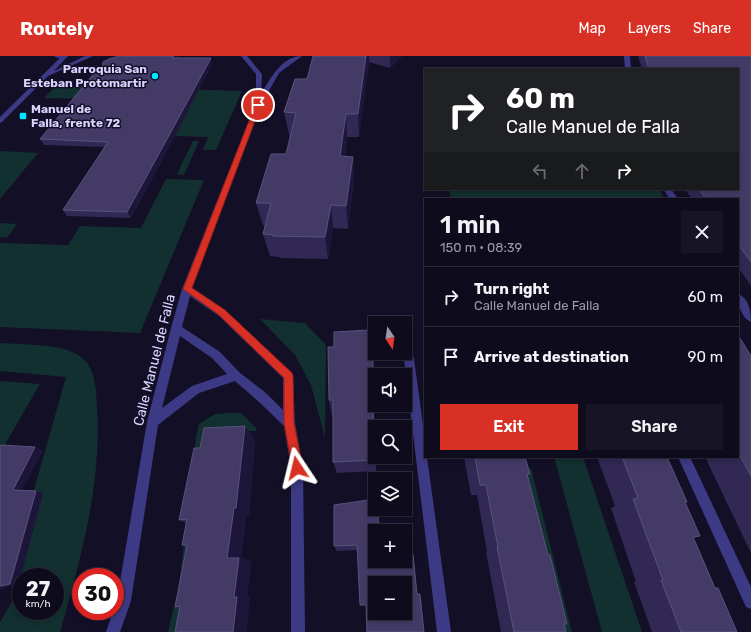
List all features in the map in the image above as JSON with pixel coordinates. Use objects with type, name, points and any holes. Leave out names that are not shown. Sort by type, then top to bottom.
[{"type":"street","points":[[57,56],[65,56]]},
{"type":"street","points":[[0,121],[65,56]]},
{"type":"street","points":[[42,79],[90,56]]},
{"type":"street","name":"Calle Manuel de Falla","points":[[244,56],[259,74],[258,105]]},
{"type":"street","name":"Calle Manuel de Falla","points":[[113,632],[124,602],[153,422],[187,289],[258,105],[277,72],[299,56]]},
{"type":"street","points":[[627,56],[628,68]]},
{"type":"street","points":[[187,289],[222,313],[288,376],[289,423],[297,468],[298,631]]},
{"type":"street","points":[[739,300],[751,318]]},
{"type":"street","points":[[176,328],[216,355],[236,376],[262,397],[289,423]]},
{"type":"street","points":[[409,360],[444,632]]},
{"type":"street","points":[[153,422],[196,389],[236,376]]},
{"type":"street","points":[[684,458],[751,602]]},
{"type":"green space","points":[[57,85],[242,91],[216,150],[203,150],[208,137],[175,136],[192,102],[44,98]]},
{"type":"green space","points":[[193,141],[199,141],[184,175],[177,174]]},
{"type":"green space","points":[[0,151],[38,153],[0,199]]},
{"type":"green space","points":[[166,179],[204,180],[140,333],[0,327],[0,243],[68,245],[80,226],[141,228]]},
{"type":"green space","points":[[449,190],[660,190],[664,198],[451,198]]},
{"type":"green space","points":[[0,223],[17,224],[7,238],[0,237]]},
{"type":"green space","points":[[260,319],[305,323],[326,345],[325,438],[311,385],[295,355]]},
{"type":"green space","points":[[0,343],[42,345],[72,352],[80,356],[85,361],[89,366],[94,379],[97,399],[98,435],[93,492],[77,568],[72,568],[72,587],[64,617],[64,568],[21,568],[33,493],[66,377],[0,371]]},
{"type":"green space","points":[[0,381],[40,384],[0,453]]},
{"type":"green space","points":[[241,413],[256,428],[256,431],[212,431],[182,632],[168,632],[179,586],[196,438],[199,424],[215,414]]},
{"type":"green space","points":[[554,458],[583,458],[642,632],[602,632]]},
{"type":"green space","points":[[531,468],[572,632],[558,632],[519,469]]},
{"type":"green space","points":[[12,602],[12,620],[63,620],[60,632],[0,632],[0,622]]},
{"type":"building","points":[[119,56],[211,58],[127,212],[63,210],[108,142],[40,139],[96,71],[102,71],[103,62]]},
{"type":"building","points":[[313,56],[366,56],[358,114],[346,114],[340,156],[353,157],[346,206],[331,205],[325,237],[273,236],[274,235],[263,234],[271,203],[256,203],[271,154],[286,154],[296,113],[284,112],[295,79],[307,79]]},
{"type":"building","points":[[645,56],[751,56],[751,262],[739,245],[739,198],[705,198],[700,190],[739,190],[739,68],[649,68]]},
{"type":"building","points":[[368,330],[368,360],[373,360],[373,368],[368,368],[368,412],[373,412],[374,420],[368,420],[368,460],[333,462],[333,400],[329,400],[328,347],[334,347],[334,332]]},
{"type":"building","points":[[739,337],[751,356],[751,476],[739,454]]},
{"type":"building","points":[[245,426],[236,508],[234,508],[227,558],[239,558],[234,597],[237,597],[233,632],[175,632],[180,606],[175,607],[187,545],[182,545],[187,519],[179,520],[194,448],[200,448],[204,428]]},
{"type":"building","points":[[0,446],[35,447],[13,490],[36,491],[14,568],[12,568],[10,584],[0,586]]},
{"type":"building","points":[[475,458],[525,458],[530,474],[527,474],[548,555],[550,555],[567,624],[564,624],[566,632],[514,632],[486,485],[480,485]]},
{"type":"building","points":[[622,458],[667,458],[700,536],[693,537],[715,588],[718,588],[737,632],[681,632],[633,499],[638,498]]},
{"type":"building","points":[[368,500],[368,516],[378,516],[379,524],[368,524],[368,568],[412,568],[413,554],[417,594],[420,594],[424,632],[367,632],[366,605],[360,605],[357,545],[334,546],[334,505]]},
{"type":"place","name":"Parroquia San Esteban Protomartir","points":[[155,76]]},
{"type":"place","name":"Manuel de Falla, frente 72","points":[[23,116]]},
{"type":"route","points":[[258,105],[187,289],[222,313],[288,376],[289,423],[297,468]]}]
